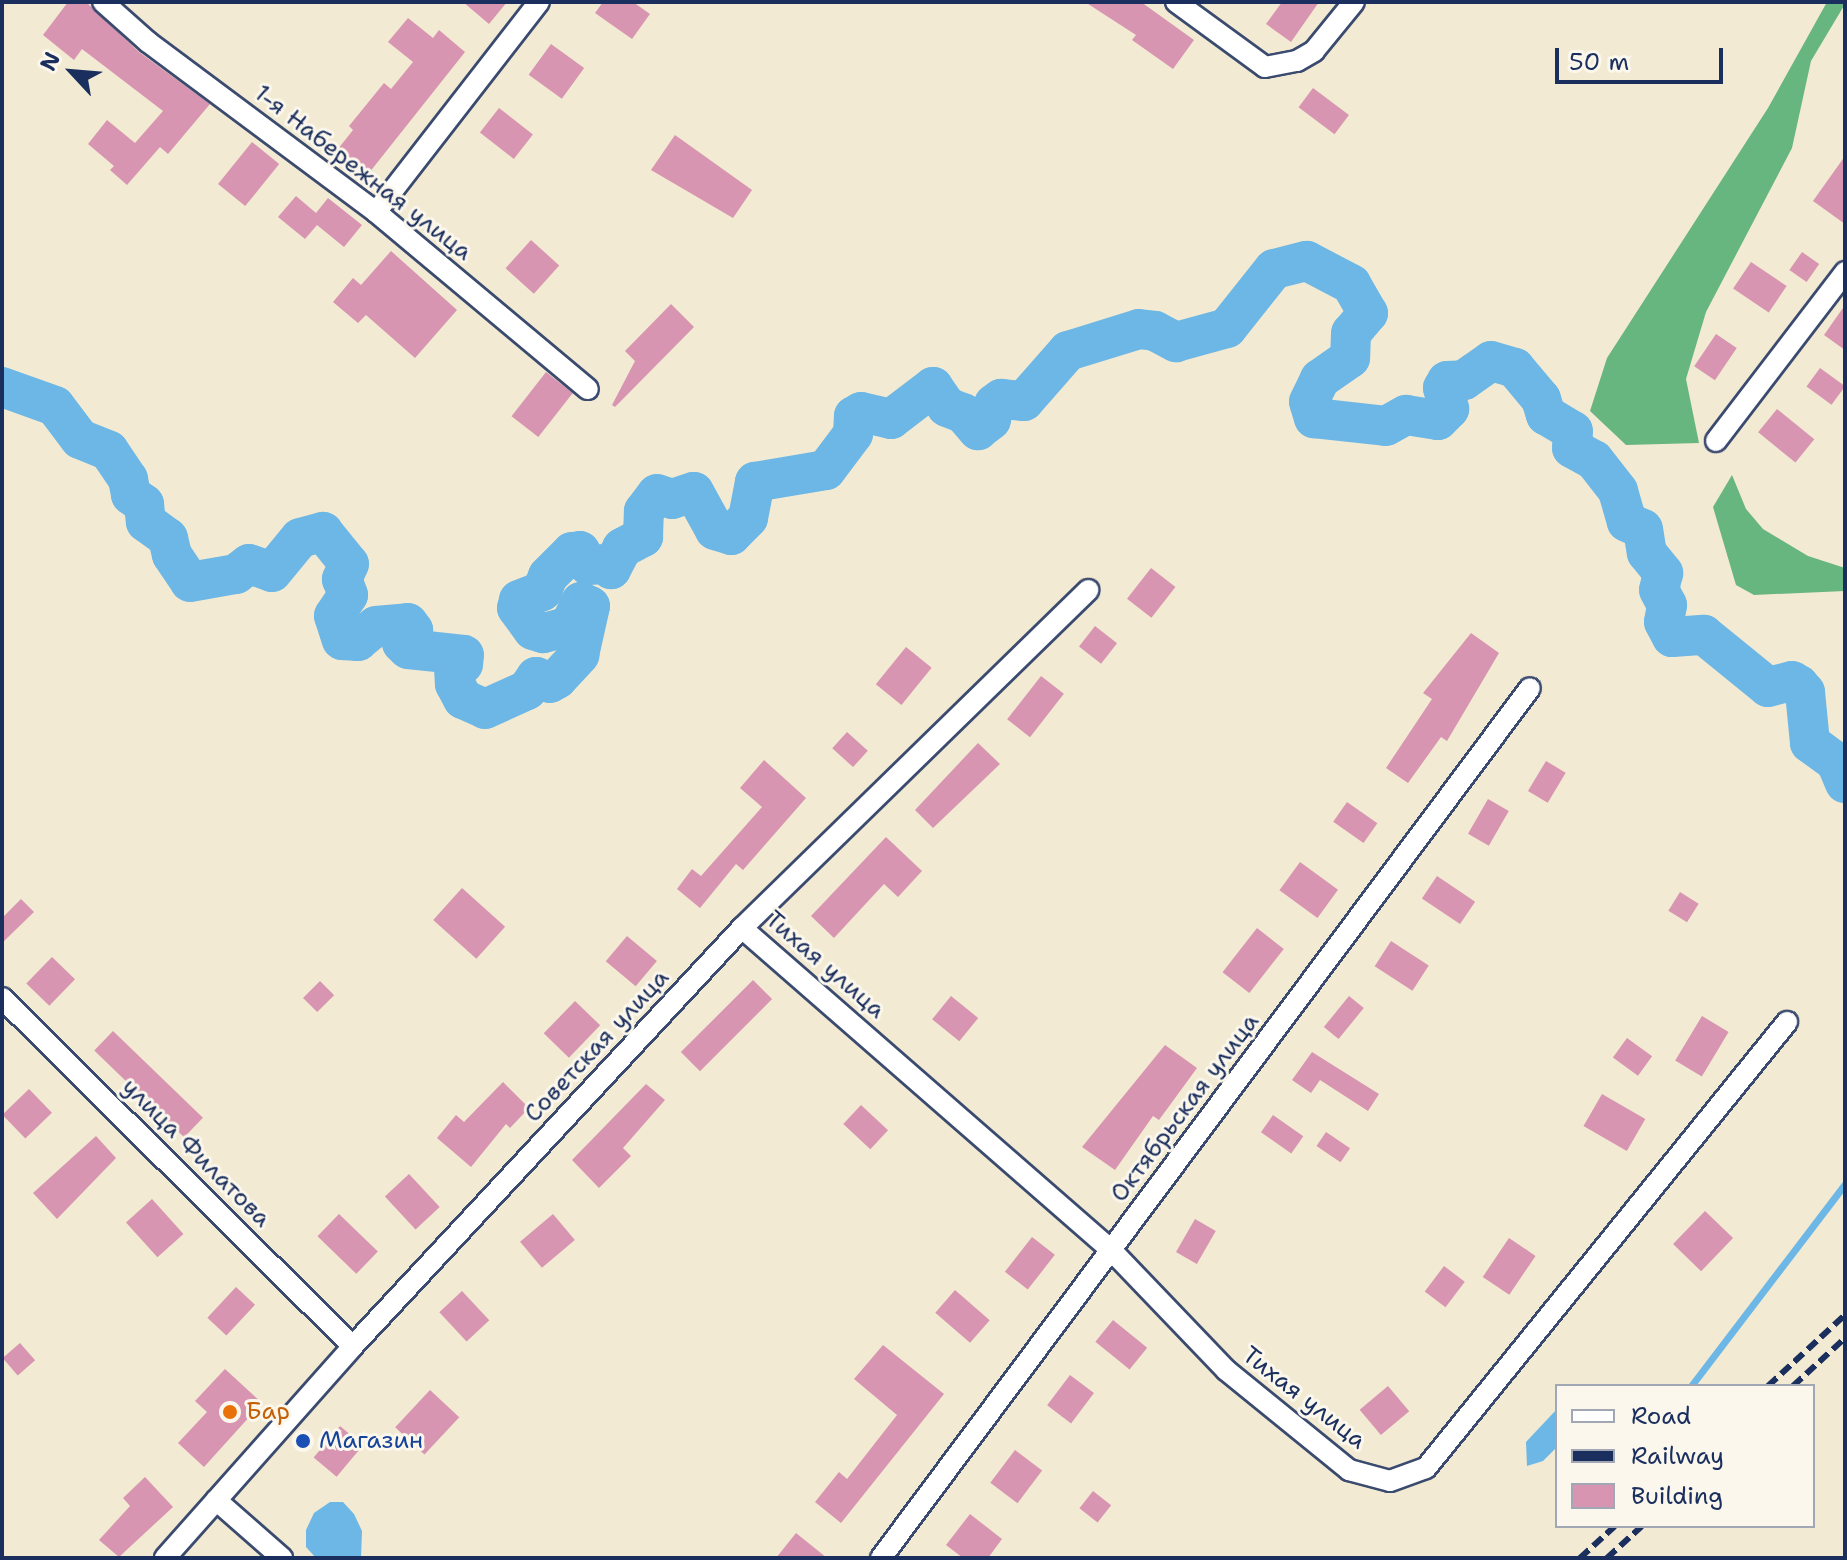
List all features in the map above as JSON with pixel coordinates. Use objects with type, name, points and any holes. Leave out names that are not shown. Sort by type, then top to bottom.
[{"type":"street","name":"1-я Набережная улица","points":[[103,2],[148,42],[376,212],[588,389]]},
{"type":"street","points":[[376,212],[539,2]]},
{"type":"street","points":[[1176,2],[1244,57],[1265,67],[1283,64],[1314,51],[1354,2]]},
{"type":"street","points":[[1716,441],[1845,272]]},
{"type":"street","name":"Советская улица","points":[[165,1558],[353,1346],[742,928],[1088,590]]},
{"type":"street","name":"Октябрьская улица","points":[[881,1558],[1530,688]]},
{"type":"street","name":"Тихая улица","points":[[742,928],[1112,1251],[1226,1370],[1349,1470],[1390,1481],[1426,1468],[1787,1022]]},
{"type":"street","name":"улица Филатова","points":[[2,998],[353,1346]]},
{"type":"street","points":[[216,1500],[282,1558]]},
{"type":"green space","points":[[1827,2],[1845,4],[1811,61],[1792,148],[1706,312],[1686,379],[1699,443],[1626,445],[1590,411],[1607,358],[1768,108]]},
{"type":"green space","points":[[1732,475],[1746,509],[1763,529],[1808,556],[1845,568],[1845,591],[1754,595],[1736,585],[1713,507]]},
{"type":"water","points":[[1555,1411],[1555,1449],[1543,1461],[1527,1466],[1526,1442]]},
{"type":"water","points":[[330,1502],[343,1502],[354,1514],[362,1531],[361,1558],[316,1558],[306,1547],[306,1530],[314,1513]]},
{"type":"building","points":[[68,2],[86,2],[139,52],[210,104],[168,154],[160,147],[127,185],[110,170],[114,166],[88,144],[107,120],[135,143],[163,111],[82,49],[74,60],[43,35]]},
{"type":"building","points":[[463,2],[507,2],[489,24]]},
{"type":"building","points":[[603,2],[633,2],[650,14],[632,39],[595,13]]},
{"type":"building","points":[[1085,2],[1141,2],[1194,40],[1173,69],[1132,40],[1136,35]]},
{"type":"building","points":[[1282,2],[1319,2],[1291,42],[1266,24]]},
{"type":"building","points":[[408,18],[433,38],[439,30],[465,52],[365,178],[334,154],[353,130],[349,126],[384,83],[391,89],[413,62],[388,42]]},
{"type":"building","points":[[551,44],[584,68],[562,99],[529,75]]},
{"type":"building","points":[[1313,88],[1349,115],[1334,134],[1299,107]]},
{"type":"building","points":[[499,108],[533,134],[514,159],[480,132]]},
{"type":"building","points":[[675,135],[752,190],[733,218],[651,170]]},
{"type":"building","points":[[252,142],[279,164],[245,206],[218,184]]},
{"type":"building","points":[[1845,156],[1845,224],[1813,201]]},
{"type":"building","points":[[296,196],[316,213],[328,198],[362,225],[344,247],[317,225],[305,239],[278,217]]},
{"type":"building","points":[[531,240],[559,265],[534,294],[506,268]]},
{"type":"building","points":[[391,251],[457,310],[415,358],[366,315],[358,323],[333,302],[353,278],[361,285]]},
{"type":"building","points":[[1802,252],[1819,264],[1807,282],[1789,270]]},
{"type":"building","points":[[1751,262],[1787,286],[1769,313],[1733,289]]},
{"type":"building","points":[[671,304],[694,327],[615,407],[612,405],[635,361],[625,351]]},
{"type":"building","points":[[1845,305],[1845,350],[1824,335]]},
{"type":"building","points":[[1716,334],[1737,348],[1715,380],[1694,366]]},
{"type":"building","points":[[1820,368],[1845,386],[1832,405],[1806,387]]},
{"type":"building","points":[[546,372],[573,393],[538,437],[512,416]]},
{"type":"building","points":[[1777,409],[1814,439],[1795,463],[1758,432]]},
{"type":"building","points":[[1151,568],[1175,587],[1151,618],[1127,599]]},
{"type":"building","points":[[1095,626],[1117,643],[1101,664],[1079,646]]},
{"type":"building","points":[[1471,633],[1499,653],[1447,741],[1441,737],[1408,783],[1386,768],[1432,699],[1423,693]]},
{"type":"building","points":[[906,647],[932,668],[901,705],[876,684]]},
{"type":"building","points":[[1041,676],[1064,694],[1030,737],[1007,719]]},
{"type":"building","points":[[847,732],[868,751],[853,767],[832,748]]},
{"type":"building","points":[[978,743],[1000,764],[933,828],[915,810]]},
{"type":"building","points":[[764,760],[806,798],[743,870],[736,864],[700,908],[677,889],[692,869],[701,876],[762,807],[740,788]]},
{"type":"building","points":[[1546,761],[1566,773],[1548,803],[1528,791]]},
{"type":"building","points":[[1488,799],[1509,811],[1489,846],[1468,834]]},
{"type":"building","points":[[1347,802],[1377,823],[1364,843],[1333,822]]},
{"type":"building","points":[[886,837],[922,871],[898,897],[884,884],[834,938],[811,916]]},
{"type":"building","points":[[1300,862],[1338,890],[1317,918],[1279,890]]},
{"type":"building","points":[[1437,876],[1475,902],[1460,924],[1422,898]]},
{"type":"building","points":[[462,888],[505,927],[476,959],[433,920]]},
{"type":"building","points":[[1680,892],[1699,904],[1687,922],[1668,911]]},
{"type":"building","points":[[21,899],[34,912],[2,943],[2,918]]},
{"type":"building","points":[[1257,928],[1284,949],[1249,993],[1223,972]]},
{"type":"building","points":[[627,936],[657,961],[636,986],[606,961]]},
{"type":"building","points":[[1391,941],[1429,966],[1412,991],[1375,966]]},
{"type":"building","points":[[52,957],[75,979],[49,1006],[26,984]]},
{"type":"building","points":[[753,980],[772,999],[700,1071],[681,1052]]},
{"type":"building","points":[[320,981],[334,995],[317,1012],[303,998]]},
{"type":"building","points":[[951,996],[978,1018],[959,1041],[932,1019]]},
{"type":"building","points":[[1349,996],[1364,1008],[1339,1039],[1324,1027]]},
{"type":"building","points":[[575,1001],[600,1025],[569,1058],[544,1033]]},
{"type":"building","points":[[1702,1016],[1729,1032],[1702,1077],[1675,1061]]},
{"type":"building","points":[[113,1031],[203,1118],[184,1137],[94,1050]]},
{"type":"building","points":[[1627,1038],[1652,1056],[1638,1076],[1613,1057]]},
{"type":"building","points":[[1165,1045],[1197,1068],[1159,1120],[1153,1116],[1115,1170],[1082,1147]]},
{"type":"building","points":[[1312,1052],[1379,1094],[1368,1111],[1320,1080],[1311,1093],[1292,1080]]},
{"type":"building","points":[[503,1082],[529,1108],[510,1128],[506,1124],[471,1167],[437,1138],[456,1115],[464,1122]]},
{"type":"building","points":[[646,1084],[665,1100],[623,1148],[631,1156],[599,1188],[572,1160]]},
{"type":"building","points":[[29,1089],[52,1113],[25,1138],[2,1115]]},
{"type":"building","points":[[1602,1094],[1645,1119],[1627,1151],[1584,1126]]},
{"type":"building","points":[[861,1105],[888,1130],[870,1149],[843,1124]]},
{"type":"building","points":[[1273,1115],[1303,1136],[1291,1153],[1261,1132]]},
{"type":"building","points":[[1326,1132],[1350,1148],[1341,1162],[1316,1146]]},
{"type":"building","points":[[96,1136],[116,1158],[57,1219],[33,1193]]},
{"type":"building","points":[[409,1174],[440,1207],[416,1229],[385,1197]]},
{"type":"building","points":[[152,1199],[183,1234],[157,1257],[126,1222]]},
{"type":"building","points":[[1705,1211],[1733,1238],[1701,1271],[1673,1244]]},
{"type":"building","points":[[339,1214],[378,1252],[356,1274],[317,1236]]},
{"type":"building","points":[[553,1214],[575,1240],[542,1268],[520,1242]]},
{"type":"building","points":[[1195,1219],[1216,1231],[1197,1264],[1176,1252]]},
{"type":"building","points":[[1032,1237],[1055,1255],[1028,1290],[1005,1272]]},
{"type":"building","points":[[1509,1238],[1536,1256],[1509,1295],[1483,1277]]},
{"type":"building","points":[[1444,1266],[1465,1282],[1446,1307],[1425,1292]]},
{"type":"building","points":[[236,1287],[255,1305],[226,1335],[207,1318]]},
{"type":"building","points":[[955,1290],[990,1320],[970,1343],[935,1313]]},
{"type":"building","points":[[462,1291],[489,1320],[467,1341],[439,1312]]},
{"type":"building","points":[[1113,1320],[1147,1348],[1130,1369],[1095,1342]]},
{"type":"building","points":[[20,1343],[35,1360],[18,1375],[3,1358]]},
{"type":"building","points":[[883,1345],[944,1394],[841,1523],[815,1502],[839,1472],[847,1479],[897,1415],[854,1379]]},
{"type":"building","points":[[225,1369],[262,1403],[204,1467],[178,1443],[207,1412],[195,1401]]},
{"type":"building","points":[[1070,1375],[1094,1393],[1071,1423],[1047,1405]]},
{"type":"building","points":[[1388,1386],[1409,1411],[1381,1435],[1360,1410]]},
{"type":"building","points":[[430,1390],[459,1417],[424,1455],[395,1427]]},
{"type":"building","points":[[340,1426],[363,1445],[337,1477],[314,1457]]},
{"type":"building","points":[[1015,1450],[1042,1470],[1017,1503],[990,1483]]},
{"type":"building","points":[[145,1477],[173,1507],[119,1557],[99,1540],[130,1506],[123,1498]]},
{"type":"building","points":[[1093,1491],[1111,1505],[1098,1522],[1079,1508]]},
{"type":"building","points":[[970,1514],[1002,1539],[988,1558],[963,1558],[946,1545]]},
{"type":"building","points":[[796,1533],[827,1558],[776,1558]]},
{"type":"waterway","points":[[2,387],[55,406],[80,439],[109,451],[128,479],[131,495],[144,504],[146,522],[168,538],[172,555],[190,582],[236,574],[249,564],[272,572],[300,538],[323,532],[349,564],[342,579],[348,595],[334,616],[342,640],[358,641],[376,626],[408,623],[413,630],[402,643],[408,649],[464,655],[463,664],[454,667],[455,684],[463,699],[485,709],[527,690],[536,677],[550,683],[557,679],[579,655],[590,606],[581,602],[570,626],[543,633],[533,630],[517,608],[519,600],[542,591],[548,576],[572,552],[580,551],[588,565],[605,564],[611,569],[622,548],[643,537],[644,511],[657,494],[672,499],[694,492],[715,530],[731,535],[748,518],[755,482],[826,470],[853,434],[854,416],[861,412],[891,419],[933,387],[947,407],[963,413],[978,430],[991,420],[994,404],[1001,399],[1024,401],[1068,351],[1139,329],[1155,331],[1176,342],[1227,328],[1274,269],[1307,261],[1351,284],[1368,313],[1351,333],[1350,358],[1320,379],[1309,402],[1314,418],[1386,426],[1406,415],[1438,420],[1449,409],[1443,388],[1447,381],[1464,380],[1491,361],[1515,368],[1541,399],[1546,415],[1573,431],[1572,448],[1594,460],[1618,491],[1627,522],[1643,529],[1647,553],[1663,573],[1659,590],[1667,605],[1664,622],[1672,637],[1704,635],[1768,687],[1792,681],[1799,685],[1805,692],[1810,743],[1836,762],[1845,783]]},
{"type":"waterway","points":[[1693,1384],[1845,1184]]},
{"type":"railway","points":[[1770,1384],[1845,1315]]},
{"type":"railway","points":[[1795,1384],[1845,1338]]},
{"type":"railway","points":[[1580,1558],[1613,1528]]},
{"type":"railway","points":[[1607,1558],[1640,1528]]},
{"type":"place","name":"Бар","points":[[230,1412]]},
{"type":"place","name":"Магазин","points":[[303,1441]]}]
